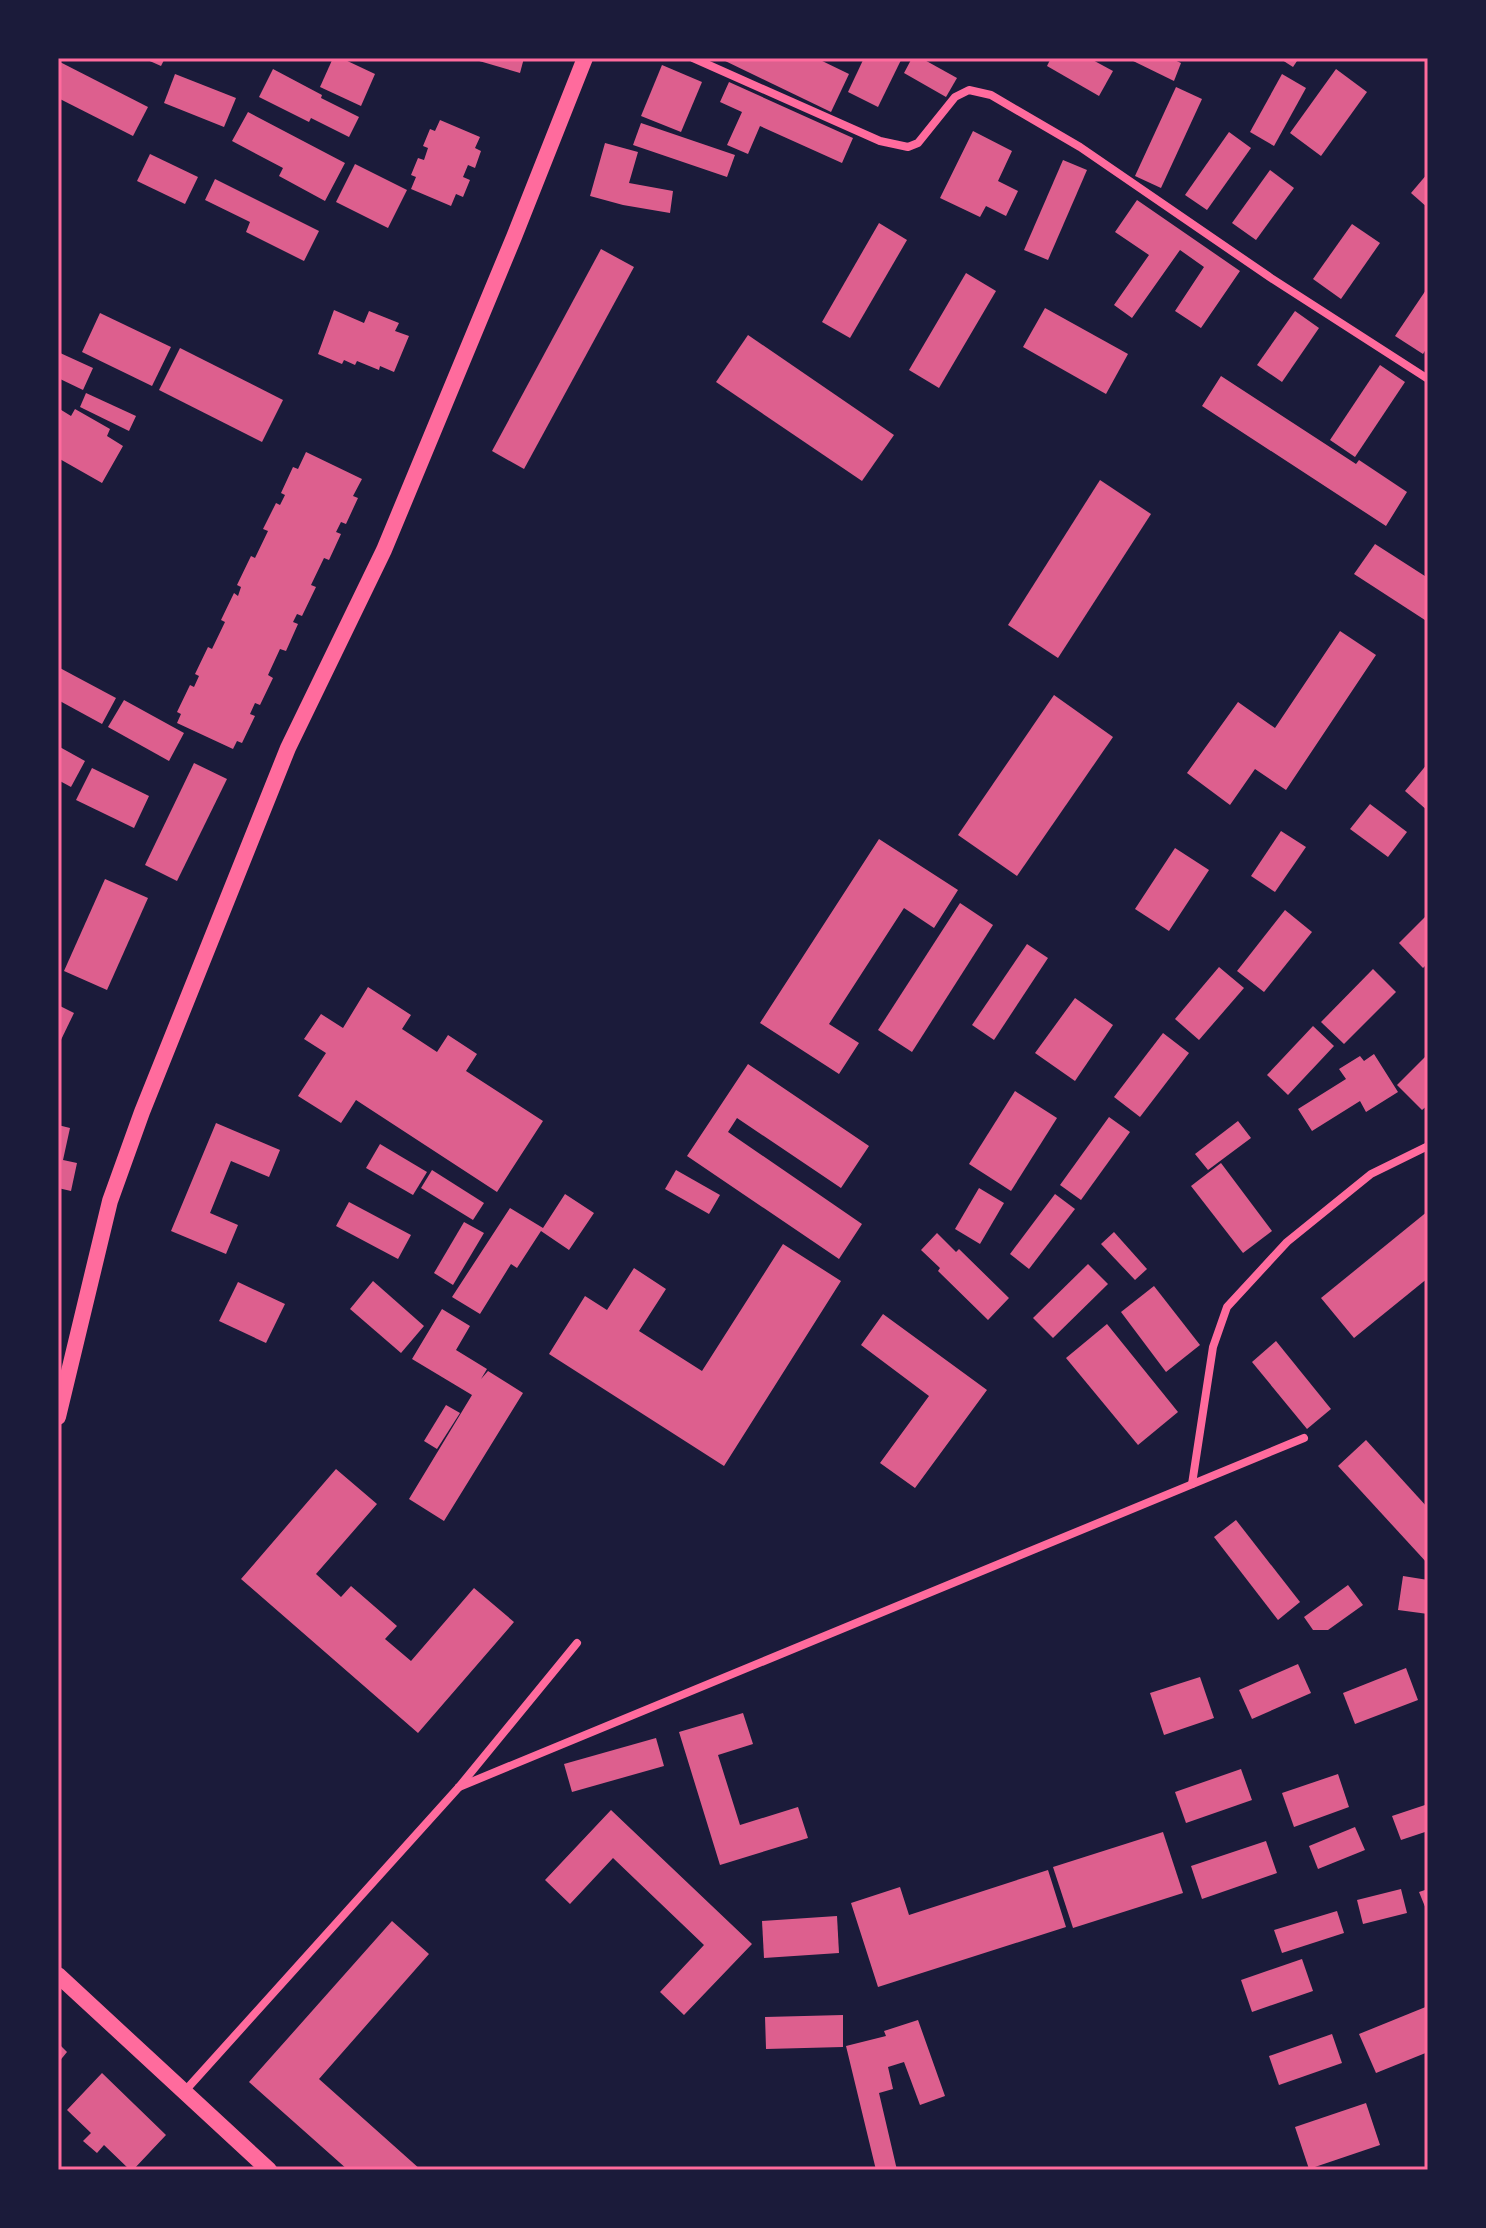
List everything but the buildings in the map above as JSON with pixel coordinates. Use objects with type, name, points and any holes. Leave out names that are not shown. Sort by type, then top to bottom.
[{"type":"main road","points":[[58,1417],[110,1201],[142,1112],[288,748],[384,550],[585,58]]},
{"type":"main road","points":[[58,1975],[269,2170]]},
{"type":"street","points":[[693,58],[880,141],[908,147],[918,143],[955,97],[969,90],[991,95],[1080,147],[1271,278],[1428,379]]},
{"type":"street","points":[[1192,1484],[1213,1347],[1227,1307],[1287,1242],[1371,1174],[1428,1146]]},
{"type":"street","points":[[459,1787],[1304,1438]]},
{"type":"street","points":[[184,2092],[459,1787],[577,1643]]}]
